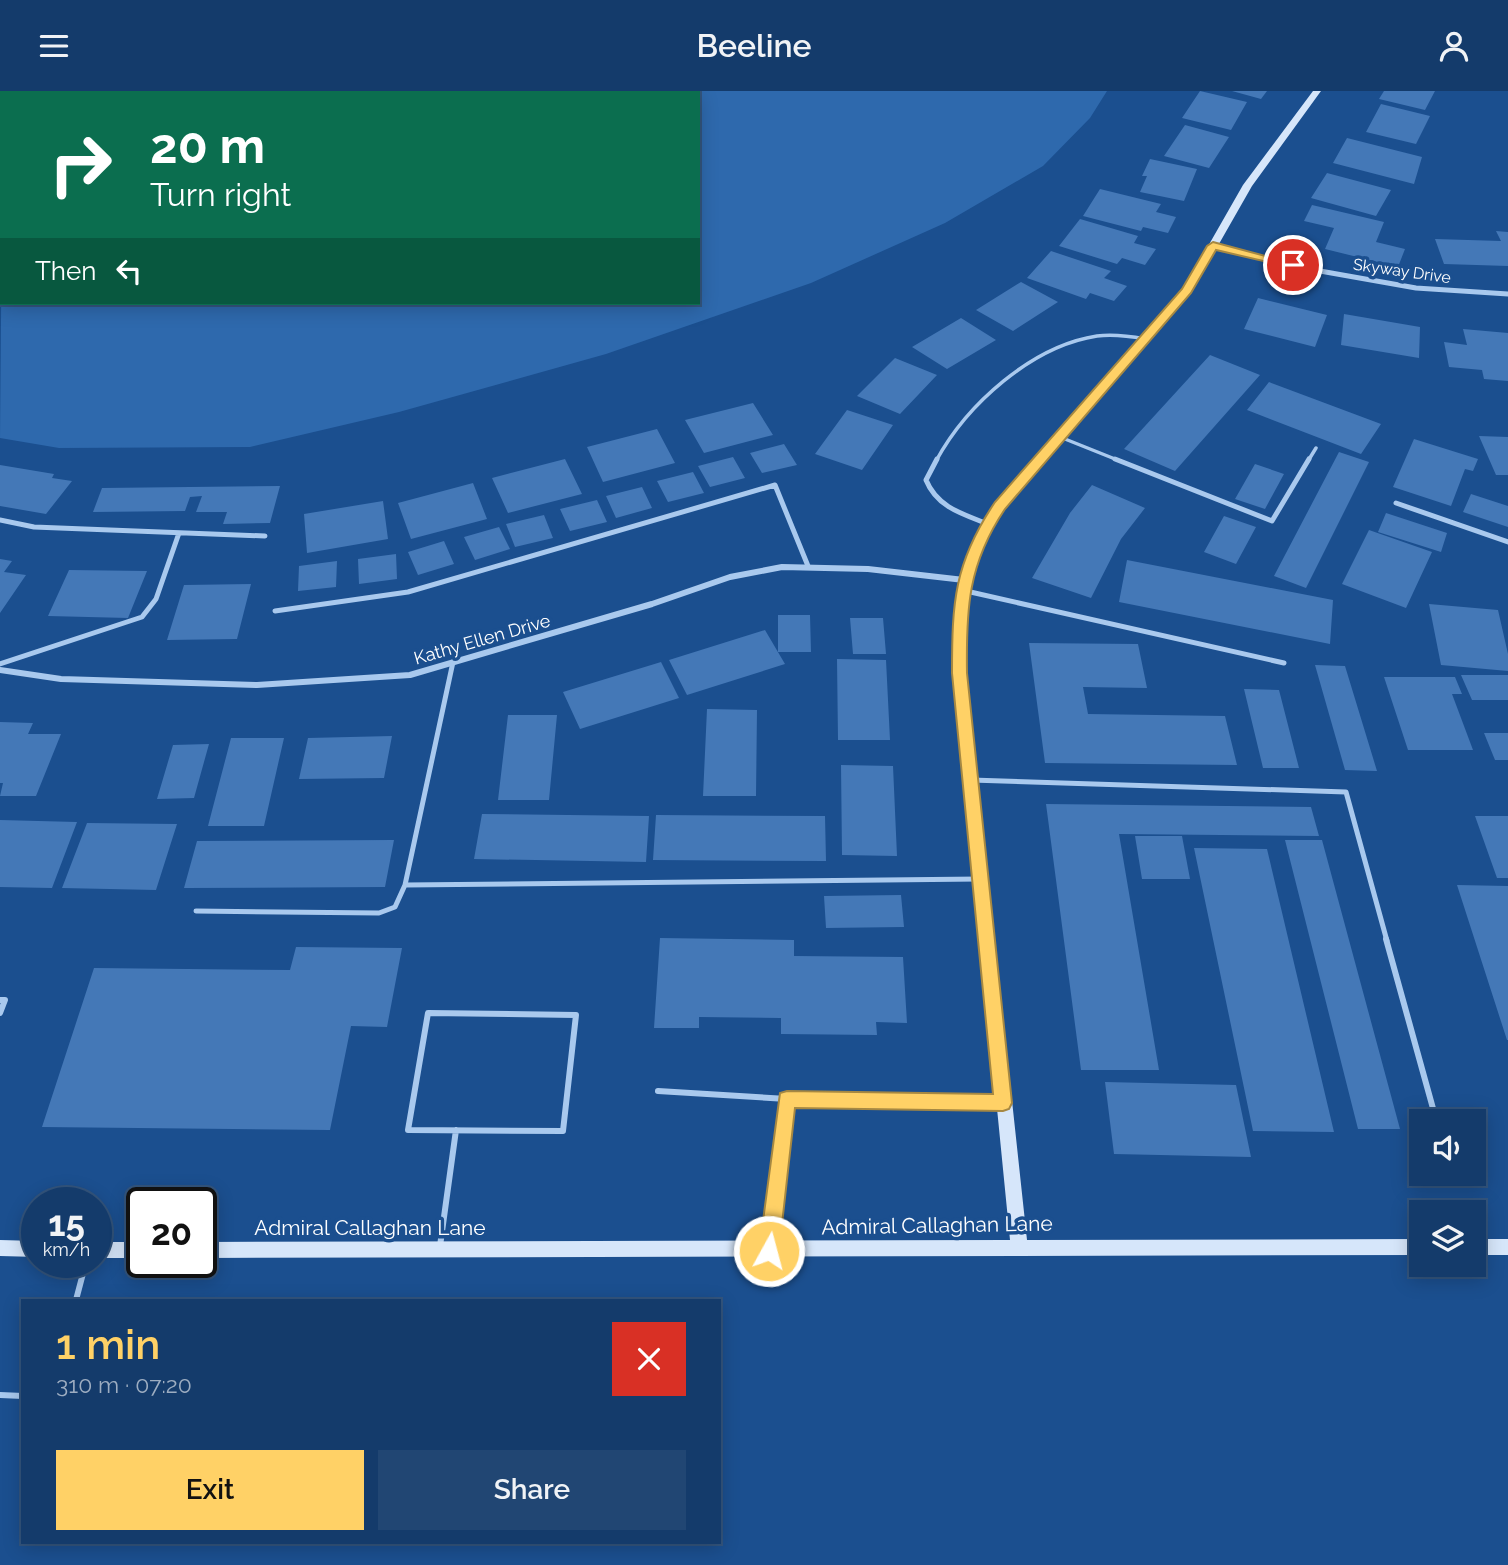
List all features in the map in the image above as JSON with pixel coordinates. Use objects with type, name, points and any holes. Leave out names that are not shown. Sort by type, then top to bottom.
[{"type":"street","points":[[1019,1246],[960,673],[959,626],[963,585],[979,537],[988,524],[1187,291],[1248,185],[1317,91]]},
{"type":"street","name":"Skyway Drive","points":[[1213,246],[1320,271],[1416,288],[1508,294]]},
{"type":"street","name":"Kathy Ellen Drive","points":[[0,670],[61,679],[257,685],[410,675],[652,604],[730,577],[782,567],[808,566],[963,585]]},
{"type":"street","name":"Admiral Callaghan Lane","points":[[217,1250],[769,1251],[1019,1246],[1409,1247]]},
{"type":"street","points":[[1486,1247],[1508,1247]]},
{"type":"street","points":[[0,1248],[21,1249]]},
{"type":"lane","points":[[988,524],[948,508],[931,495],[926,480],[957,428],[1003,382],[1052,352],[1091,337],[1116,334],[1145,339]]},
{"type":"lane","points":[[1060,437],[1272,521],[1316,448]]},
{"type":"lane","points":[[275,611],[408,592],[775,485],[808,566]]},
{"type":"lane","points":[[1395,503],[1508,542]]},
{"type":"lane","points":[[0,520],[34,527],[265,537]]},
{"type":"lane","points":[[0,664],[142,617],[156,599],[179,533]]},
{"type":"lane","points":[[963,585],[1284,663]]},
{"type":"lane","points":[[197,911],[379,913],[395,907],[405,885],[453,662]]},
{"type":"lane","points":[[971,780],[1346,792],[1433,1109]]},
{"type":"lane","points":[[405,885],[982,879]]},
{"type":"lane","points":[[0,1000],[5,1000],[0,1013]]},
{"type":"lane","points":[[428,1013],[576,1015],[563,1131],[456,1130],[408,1130],[428,1013]]},
{"type":"lane","points":[[658,1091],[787,1099],[1003,1103]]},
{"type":"lane","points":[[769,1251],[787,1099]]},
{"type":"lane","points":[[439,1249],[456,1130]]},
{"type":"lane","points":[[76,1299],[82,1278]]},
{"type":"lane","points":[[0,1395],[21,1396]]},
{"type":"shaded area","points":[[700,91],[1107,91],[1090,118],[1043,166],[945,223],[811,283],[606,354],[399,412],[250,447],[59,448],[0,438],[1,305],[700,305]]},
{"type":"building","points":[[1200,91],[1247,102],[1231,130],[1182,118]]},
{"type":"building","points":[[1232,91],[1267,91],[1261,99]]},
{"type":"building","points":[[1384,91],[1435,91],[1425,110],[1379,99]]},
{"type":"building","points":[[1381,104],[1430,116],[1416,144],[1366,132]]},
{"type":"building","points":[[1185,125],[1229,137],[1209,168],[1164,156]]},
{"type":"building","points":[[1347,138],[1422,157],[1414,184],[1333,163]]},
{"type":"building","points":[[1150,159],[1197,169],[1184,201],[1140,192],[1147,176],[1142,176]]},
{"type":"building","points":[[1327,173],[1391,190],[1376,216],[1311,198]]},
{"type":"building","points":[[1100,189],[1161,204],[1156,212],[1176,217],[1168,233],[1143,227],[1141,231],[1083,216]]},
{"type":"building","points":[[1312,205],[1384,222],[1376,242],[1405,249],[1398,267],[1325,249],[1334,228],[1304,221]]},
{"type":"building","points":[[1080,219],[1138,236],[1134,243],[1156,249],[1145,265],[1122,258],[1117,264],[1059,246]]},
{"type":"building","points":[[1496,231],[1508,232],[1508,266],[1444,264],[1435,239],[1501,241]]},
{"type":"building","points":[[1051,251],[1111,271],[1104,278],[1127,286],[1114,301],[1090,293],[1086,299],[1027,278]]},
{"type":"building","points":[[1021,282],[1058,302],[1013,331],[976,310]]},
{"type":"building","points":[[1258,298],[1327,315],[1315,347],[1244,329]]},
{"type":"building","points":[[1344,314],[1420,327],[1419,358],[1341,345]]},
{"type":"building","points":[[961,318],[996,340],[947,369],[912,347]]},
{"type":"building","points":[[1463,329],[1508,333],[1508,381],[1484,379],[1482,370],[1449,367],[1444,342],[1467,345]]},
{"type":"building","points":[[1210,355],[1260,375],[1175,471],[1124,449]]},
{"type":"building","points":[[895,358],[937,375],[900,414],[857,396]]},
{"type":"building","points":[[1269,382],[1381,424],[1361,454],[1247,410]]},
{"type":"building","points":[[753,403],[773,435],[704,453],[685,420]]},
{"type":"building","points":[[847,410],[893,425],[862,470],[815,454]]},
{"type":"building","points":[[657,429],[675,463],[603,482],[587,447]]},
{"type":"building","points":[[1479,436],[1508,437],[1508,475],[1496,475]]},
{"type":"building","points":[[1414,439],[1478,459],[1473,471],[1465,469],[1451,506],[1393,487]]},
{"type":"building","points":[[784,444],[797,465],[762,473],[750,453]]},
{"type":"building","points":[[1339,452],[1369,462],[1306,588],[1274,576]]},
{"type":"building","points":[[733,457],[745,478],[710,487],[698,466]]},
{"type":"building","points":[[565,459],[582,494],[508,513],[492,478]]},
{"type":"building","points":[[1255,464],[1284,474],[1265,509],[1235,499]]},
{"type":"building","points":[[0,465],[54,474],[52,478],[72,481],[46,514],[0,506]]},
{"type":"building","points":[[693,472],[704,493],[668,502],[657,481]]},
{"type":"building","points":[[473,483],[487,519],[411,539],[398,503]]},
{"type":"building","points":[[1092,485],[1145,508],[1121,539],[1091,598],[1032,578],[1070,513]]},
{"type":"building","points":[[280,486],[270,523],[223,524],[227,512],[196,512],[202,496],[190,497],[185,511],[93,512],[102,488]]},
{"type":"building","points":[[642,487],[652,508],[616,518],[606,496]]},
{"type":"building","points":[[1471,494],[1508,506],[1508,527],[1463,512]]},
{"type":"building","points":[[597,500],[607,522],[570,531],[560,509]]},
{"type":"building","points":[[383,501],[388,539],[307,553],[304,514]]},
{"type":"building","points":[[1386,513],[1447,533],[1441,552],[1378,532]]},
{"type":"building","points":[[544,515],[553,538],[515,547],[506,524]]},
{"type":"building","points":[[1224,516],[1256,527],[1236,564],[1204,552]]},
{"type":"building","points":[[499,527],[510,549],[475,560],[464,537]]},
{"type":"building","points":[[1369,530],[1432,552],[1406,608],[1342,584]]},
{"type":"building","points":[[444,541],[454,564],[418,575],[408,552]]},
{"type":"building","points":[[396,554],[397,579],[359,584],[358,559]]},
{"type":"building","points":[[0,559],[12,561],[4,572],[26,575],[0,613]]},
{"type":"building","points":[[1127,560],[1333,600],[1330,644],[1119,602]]},
{"type":"building","points":[[337,561],[336,587],[298,591],[299,566]]},
{"type":"building","points":[[69,570],[147,571],[128,618],[48,616]]},
{"type":"building","points":[[251,584],[237,639],[167,640],[184,585]]},
{"type":"building","points":[[1429,604],[1498,610],[1508,654],[1508,671],[1441,665]]},
{"type":"building","points":[[778,615],[810,615],[811,652],[778,652]]},
{"type":"building","points":[[850,618],[883,618],[886,654],[853,654]]},
{"type":"building","points":[[765,630],[785,664],[687,695],[669,660]]},
{"type":"building","points":[[1029,643],[1138,644],[1147,688],[1083,687],[1088,714],[1225,716],[1237,765],[1045,763]]},
{"type":"building","points":[[837,659],[886,660],[890,740],[838,740]]},
{"type":"building","points":[[661,662],[679,698],[580,729],[563,692]]},
{"type":"building","points":[[1315,665],[1345,666],[1377,771],[1345,770]]},
{"type":"building","points":[[1461,675],[1508,675],[1508,700],[1472,700]]},
{"type":"building","points":[[1384,677],[1455,677],[1462,694],[1452,694],[1473,750],[1408,750]]},
{"type":"building","points":[[1244,689],[1279,690],[1299,768],[1263,768]]},
{"type":"building","points":[[707,709],[757,710],[756,796],[703,796]]},
{"type":"building","points":[[508,715],[557,715],[549,800],[498,800]]},
{"type":"building","points":[[0,722],[33,723],[28,734],[61,734],[36,796],[0,796],[3,783],[0,783]]},
{"type":"building","points":[[1484,733],[1508,733],[1508,760],[1495,760]]},
{"type":"building","points":[[392,736],[384,778],[299,779],[308,738]]},
{"type":"building","points":[[231,738],[284,738],[264,826],[208,826]]},
{"type":"building","points":[[209,744],[194,798],[157,799],[173,745]]},
{"type":"building","points":[[841,765],[893,766],[897,856],[842,855]]},
{"type":"building","points":[[1046,804],[1311,807],[1319,836],[1119,834],[1159,1070],[1081,1070]]},
{"type":"building","points":[[482,814],[649,816],[646,862],[474,859]]},
{"type":"building","points":[[656,815],[825,816],[826,861],[653,860]]},
{"type":"building","points":[[1475,816],[1508,816],[1508,878],[1497,878]]},
{"type":"building","points":[[0,820],[77,822],[52,888],[0,887]]},
{"type":"building","points":[[87,823],[177,824],[156,890],[62,888]]},
{"type":"building","points":[[1135,836],[1182,836],[1190,879],[1142,879]]},
{"type":"building","points":[[394,840],[385,887],[184,888],[197,841]]},
{"type":"building","points":[[1285,840],[1322,840],[1400,1129],[1358,1129]]},
{"type":"building","points":[[1194,848],[1267,849],[1334,1132],[1253,1131]]},
{"type":"building","points":[[1457,885],[1508,886],[1508,1040],[1507,1040]]},
{"type":"building","points":[[901,895],[904,927],[826,928],[824,896]]},
{"type":"building","points":[[660,938],[794,940],[794,956],[903,957],[907,1023],[876,1022],[877,1035],[781,1034],[781,1018],[699,1017],[699,1028],[654,1028]]},
{"type":"building","points":[[296,947],[402,948],[387,1027],[351,1026],[330,1130],[42,1127],[94,968],[290,970]]},
{"type":"building","points":[[1105,1082],[1236,1085],[1251,1157],[1114,1154]]},
{"type":"route","points":[[769,1251],[787,1099],[1003,1103],[960,673],[959,626],[964,580],[979,537],[1000,506],[1187,291],[1213,246],[1293,265]]}]
